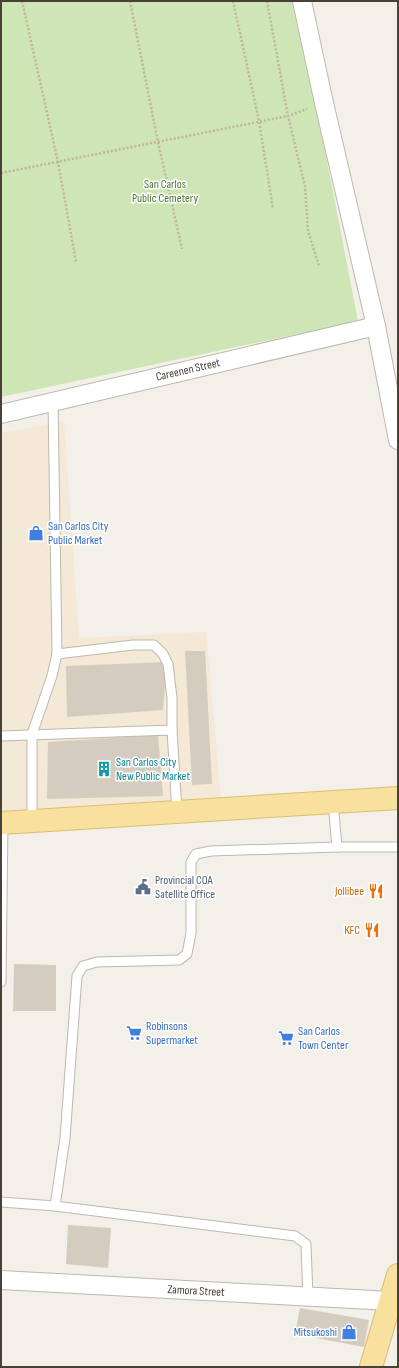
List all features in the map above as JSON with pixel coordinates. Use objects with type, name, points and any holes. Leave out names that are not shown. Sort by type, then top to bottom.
[{"type":"main road","points":[[2,823],[398,798]]},
{"type":"main road","points":[[371,1367],[398,1275]]},
{"type":"street","points":[[302,1],[376,326],[398,440]]},
{"type":"street","name":"Careenen Street","points":[[1,414],[376,326]]},
{"type":"street","name":"Zamora Street","points":[[1,1280],[390,1301]]},
{"type":"lane","points":[[32,822],[32,734],[52,676],[56,654],[53,401]]},
{"type":"lane","points":[[56,654],[133,645],[154,645],[163,654],[168,664],[172,698],[172,730],[177,812]]},
{"type":"lane","points":[[1,736],[172,730]]},
{"type":"lane","points":[[333,802],[337,846]]},
{"type":"lane","points":[[1,982],[2,823]]},
{"type":"lane","points":[[55,1206],[65,1138],[77,976],[83,966],[97,962],[179,960],[187,954],[191,933],[191,862],[196,854],[211,851],[337,846],[398,847]]},
{"type":"lane","points":[[1,1202],[55,1206],[295,1236],[306,1244],[308,1297]]},
{"type":"path","points":[[22,1],[58,162],[76,262]]},
{"type":"path","points":[[130,1],[158,142],[182,250]]},
{"type":"path","points":[[233,1],[259,121],[273,210]]},
{"type":"path","points":[[267,1],[288,116],[305,186],[308,231],[319,266]]},
{"type":"path","points":[[1,173],[288,116],[324,103]]},
{"type":"shaded area","name":"San Carlos City Public Market","points":[[64,421],[79,638],[206,632],[221,799],[1,813],[1,433]]},
{"type":"green space","name":"San Carlos Public Cemetery","points":[[1,1],[296,1],[358,321],[1,397]]},
{"type":"building","points":[[185,651],[205,651],[212,784],[192,785]]},
{"type":"building","points":[[167,662],[163,710],[67,717],[66,666]]},
{"type":"building","name":"San Carlos City New Public Market","points":[[158,735],[163,796],[47,799],[48,742]]},
{"type":"building","points":[[14,964],[56,965],[56,1011],[13,1011]]},
{"type":"building","points":[[68,1225],[111,1228],[108,1268],[66,1264]]},
{"type":"building","points":[[300,1308],[369,1320],[364,1347],[295,1334]]},
{"type":"place","name":"San Carlos City Public Market","points":[[36,533]]},
{"type":"place","name":"San Carlos City New Public Market","points":[[104,769]]},
{"type":"place","name":"Provincial COA Satellite Office","points":[[143,887]]},
{"type":"place","name":"Jollibee","points":[[376,891]]},
{"type":"place","name":"KFC","points":[[372,930]]},
{"type":"place","name":"Robinsons Supermarket","points":[[134,1033]]},
{"type":"place","name":"San Carlos Town Center","points":[[286,1038]]},
{"type":"place","name":"Mitsukoshi","points":[[349,1332]]}]
